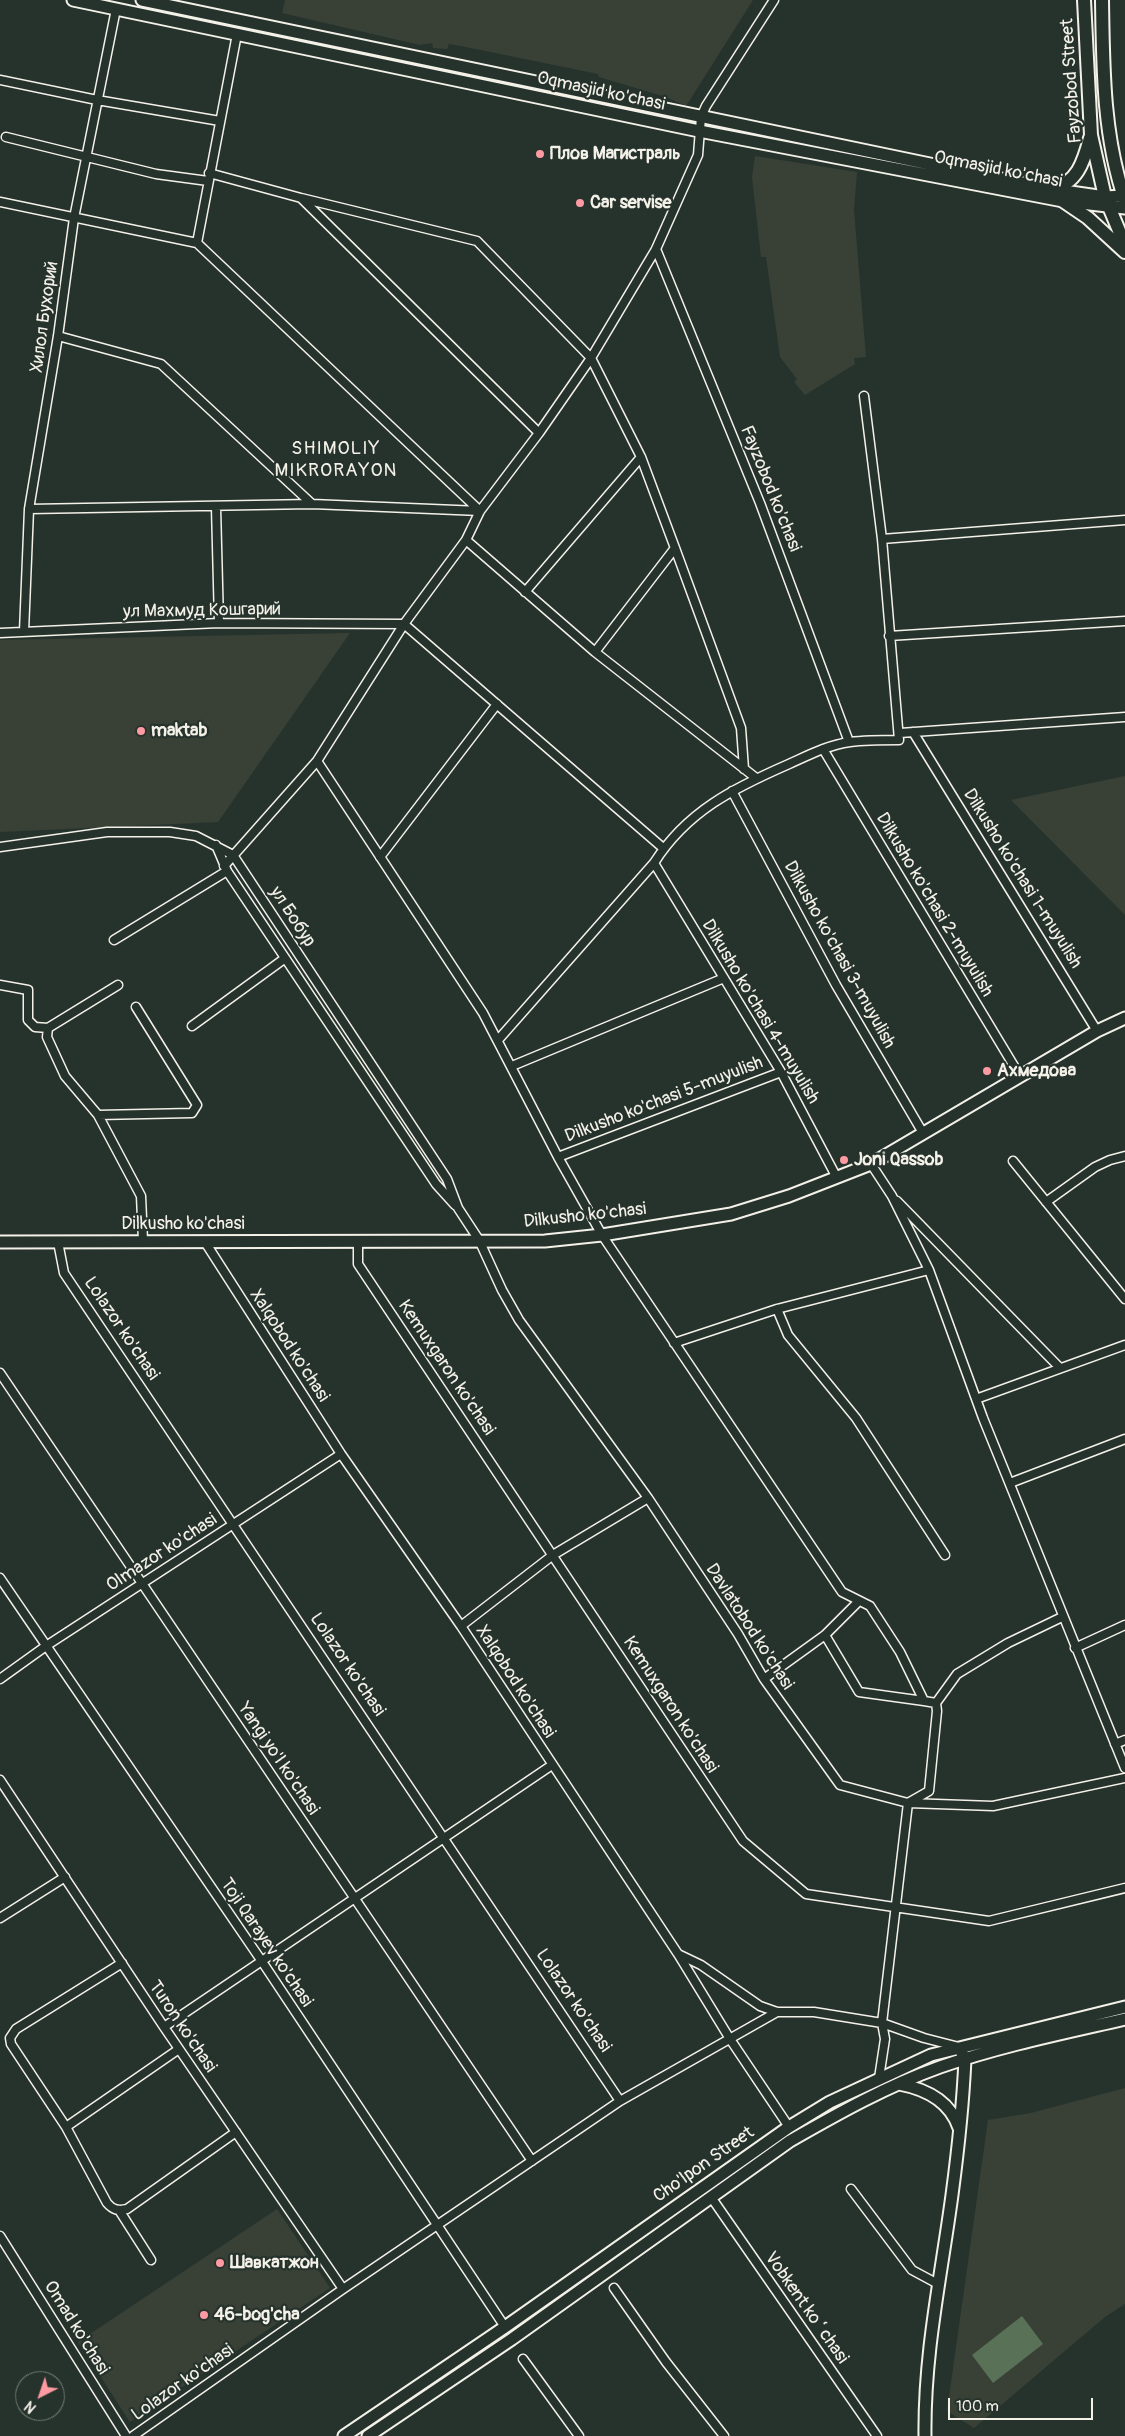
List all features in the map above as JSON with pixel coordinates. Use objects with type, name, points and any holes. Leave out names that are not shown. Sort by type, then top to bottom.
[{"type":"main road","name":"Oqmasjid ko'chasi","points":[[72,0],[699,131],[1063,201],[1125,201]]},
{"type":"main road","name":"Oqmasjid ko'chasi","points":[[142,0],[1107,202]]},
{"type":"main road","name":"Fayzobod Street","points":[[1084,0],[1091,135],[1107,202],[1125,245]]},
{"type":"main road","name":"Fayzobod Street","points":[[1102,0],[1104,83],[1110,144],[1125,201]]},
{"type":"main road","points":[[1050,189],[1068,182],[1080,169],[1091,135]]},
{"type":"main road","points":[[1063,201],[1088,218],[1125,252]]},
{"type":"main road","name":"Dilkusho ko'chasi","points":[[0,1242],[358,1243],[478,1240],[545,1241],[602,1235],[731,1214],[789,1196],[871,1164],[1097,1031],[1125,1018]]},
{"type":"main road","name":"Cho'lpon Street","points":[[344,2436],[505,2327],[788,2127],[830,2102],[931,2055],[1125,2007]]},
{"type":"main road","name":"Cho'lpon Street","points":[[368,2436],[512,2339],[790,2141],[836,2115],[898,2084],[965,2059],[1125,2019]]},
{"type":"main road","points":[[925,2436],[924,2390],[960,2130],[965,2059],[960,2047]]},
{"type":"main road","points":[[898,2084],[917,2087],[948,2106],[956,2118],[960,2130]]},
{"type":"street","points":[[114,940],[226,869],[233,855],[317,761],[404,624],[466,540],[480,510],[539,433],[591,358],[656,249],[698,155],[701,117],[774,0]]},
{"type":"street","name":"Хилол Бухорий","points":[[24,632],[28,509],[58,336],[74,218],[116,9]]},
{"type":"street","points":[[197,242],[237,34]]},
{"type":"street","points":[[0,80],[98,100],[220,121]]},
{"type":"street","points":[[6,137],[156,174],[208,177],[477,241],[591,358],[641,457],[675,548],[741,728],[744,769]]},
{"type":"street","points":[[301,198],[539,433]]},
{"type":"street","points":[[0,202],[197,242],[480,510]]},
{"type":"street","name":"Fayzobod ko'chasi","points":[[656,249],[760,503],[849,742]]},
{"type":"street","points":[[58,336],[161,364],[312,504]]},
{"type":"street","points":[[498,1040],[654,863],[663,848],[697,813],[756,778],[823,749],[849,742],[899,740],[900,733],[889,636],[882,539],[864,396]]},
{"type":"street","points":[[525,592],[641,457]]},
{"type":"street","points":[[28,509],[312,504],[480,510]]},
{"type":"street","points":[[216,507],[219,623]]},
{"type":"street","points":[[882,539],[1125,520]]},
{"type":"street","points":[[466,540],[595,652],[756,778]]},
{"type":"street","points":[[595,652],[675,548]]},
{"type":"street","points":[[889,636],[1125,621]]},
{"type":"street","name":"ул Махмуд Кошгарий","points":[[0,633],[219,623],[404,624]]},
{"type":"street","points":[[404,624],[663,848]]},
{"type":"street","points":[[380,857],[497,704]]},
{"type":"street","points":[[900,733],[1125,717]]},
{"type":"street","name":"Dilkusho ko'chasi 1-muyulish","points":[[913,732],[1097,1031]]},
{"type":"street","name":"Dilkusho ko'chasi 2-muyulish","points":[[823,749],[1020,1076]]},
{"type":"street","points":[[317,761],[483,1013],[558,1157],[602,1235],[842,1592],[870,1606],[900,1652],[924,1701]]},
{"type":"street","name":"Dilkusho ko'chasi 3-muyulish","points":[[732,791],[836,985],[923,1133]]},
{"type":"street","points":[[0,847],[107,832],[170,832],[196,836],[233,855]]},
{"type":"street","points":[[216,845],[226,869],[284,959],[436,1184],[458,1208]]},
{"type":"street","name":"ул Бобур","points":[[233,855],[447,1180],[458,1208],[478,1240]]},
{"type":"street","name":"Dilkusho ko'chasi 4-muyulish","points":[[654,863],[781,1072],[837,1178]]},
{"type":"street","points":[[192,1026],[284,959]]},
{"type":"street","points":[[512,1066],[724,978]]},
{"type":"street","points":[[0,985],[28,990],[28,1020],[35,1027],[48,1028],[118,985]]},
{"type":"street","points":[[98,1115],[192,1113],[197,1105],[136,1007]]},
{"type":"street","points":[[48,1028],[47,1037],[65,1076],[98,1115],[141,1196],[142,1241]]},
{"type":"street","name":"Dilkusho ko'chasi 5-muyulish","points":[[558,1157],[781,1072]]},
{"type":"street","points":[[1046,1202],[1095,1167],[1110,1160],[1122,1157],[1125,1167]]},
{"type":"street","points":[[1013,1160],[1125,1299]]},
{"type":"street","points":[[871,1164],[892,1196],[929,1270],[976,1400],[1062,1617],[1125,1768]]},
{"type":"street","points":[[892,1196],[1060,1368]]},
{"type":"street","name":"Davlatobod ko'chasi","points":[[478,1240],[519,1320],[648,1498],[738,1634],[764,1679],[840,1785],[908,1802],[993,1806],[1125,1778]]},
{"type":"street","name":"Lolazor ko'chasi","points":[[58,1242],[64,1273],[235,1524],[620,2101]]},
{"type":"street","name":"Xalqobod ko'chasi","points":[[205,1242],[341,1454],[460,1626],[678,1954],[730,2039],[788,2127]]},
{"type":"street","name":"Kemuxgaron ko'chasi","points":[[358,1243],[358,1264],[743,1841],[806,1894],[988,1922],[1125,1888]]},
{"type":"street","points":[[674,1343],[777,1309],[929,1270]]},
{"type":"street","points":[[777,1309],[788,1335],[856,1418],[945,1555]]},
{"type":"street","points":[[976,1400],[1125,1345]]},
{"type":"street","name":"Yangi yo'l ko'chasi","points":[[0,1373],[532,2161]]},
{"type":"street","points":[[1010,1483],[1125,1439]]},
{"type":"street","name":"Olmazor ko'chasi","points":[[0,1679],[46,1646],[341,1454]]},
{"type":"street","points":[[460,1626],[554,1556],[648,1498]]},
{"type":"street","name":"Toji Qarayev ko'chasi","points":[[0,1578],[260,1960],[505,2327]]},
{"type":"street","points":[[764,1679],[825,1635],[859,1601]]},
{"type":"street","points":[[879,2078],[885,2038],[882,2023],[897,1909],[908,1802],[929,1791],[937,1711],[936,1703],[957,1674],[1008,1643],[1062,1617]]},
{"type":"street","points":[[1075,1648],[1125,1625]]},
{"type":"street","points":[[825,1635],[860,1692],[936,1703]]},
{"type":"street","points":[[1116,1744],[1125,1740]]},
{"type":"street","points":[[164,2027],[260,1960],[354,1900],[444,1836],[552,1765]]},
{"type":"street","name":"Turon ko'chasi","points":[[0,1780],[178,2049],[344,2288]]},
{"type":"street","points":[[0,1918],[65,1877]]},
{"type":"street","points":[[678,1954],[701,1965],[760,2006],[777,2012],[814,2012],[882,2023],[924,2038],[960,2047]]},
{"type":"street","points":[[122,1963],[16,2029],[10,2038],[11,2044],[66,2127],[108,2203],[112,2208],[119,2210],[127,2208],[236,2132]]},
{"type":"street","points":[[730,2039],[777,2012]]},
{"type":"street","name":"Lolazor ko'chasi","points":[[134,2436],[344,2288],[439,2226],[620,2101],[730,2039]]},
{"type":"street","points":[[66,2127],[178,2049]]},
{"type":"street","points":[[851,2189],[912,2270],[938,2284]]},
{"type":"street","name":"Vobkent koʻchasi","points":[[711,2197],[877,2436]]},
{"type":"street","points":[[119,2210],[151,2260]]},
{"type":"street","name":"Omad ko'chasi","points":[[0,2236],[126,2436]]},
{"type":"street","points":[[614,2288],[724,2436]]},
{"type":"street","points":[[523,2359],[579,2436]]},
{"type":"shaded area","points":[[285,0],[753,0],[686,106],[666,97],[599,77],[598,74],[449,44],[447,49],[433,48],[432,43],[420,45],[282,13]]},
{"type":"shaded area","points":[[755,156],[857,172],[854,210],[866,357],[854,358],[855,364],[805,395],[794,382],[797,379],[780,357],[766,257],[761,257],[752,177]]},
{"type":"shaded area","name":"maktab","points":[[350,633],[218,822],[0,832],[0,640]]},
{"type":"shaded area","points":[[1125,776],[1125,915],[1011,800]]},
{"type":"shaded area","points":[[1125,2088],[1125,2304],[1105,2317],[974,2428],[947,2411],[988,2120],[1031,2113]]},
{"type":"shaded area","name":"46-bog'cha","points":[[277,2209],[330,2288],[130,2422],[78,2342]]},
{"type":"green space","points":[[1022,2316],[1043,2344],[993,2383],[972,2355]]},
{"type":"place","name":"Плов Магистраль","points":[[540,154]]},
{"type":"place","name":"Car servise","points":[[580,203]]},
{"type":"place","name":"maktab","points":[[141,731]]},
{"type":"place","name":"Ахмедова","points":[[987,1071]]},
{"type":"place","name":"Joni Qassob","points":[[844,1160]]},
{"type":"place","name":"Шавкатжон","points":[[220,2263]]},
{"type":"place","name":"46-bog'cha","points":[[204,2315]]},
{"type":"district","name":"SHIMOLIY MIKRORAYON","points":[[336,460]]}]
